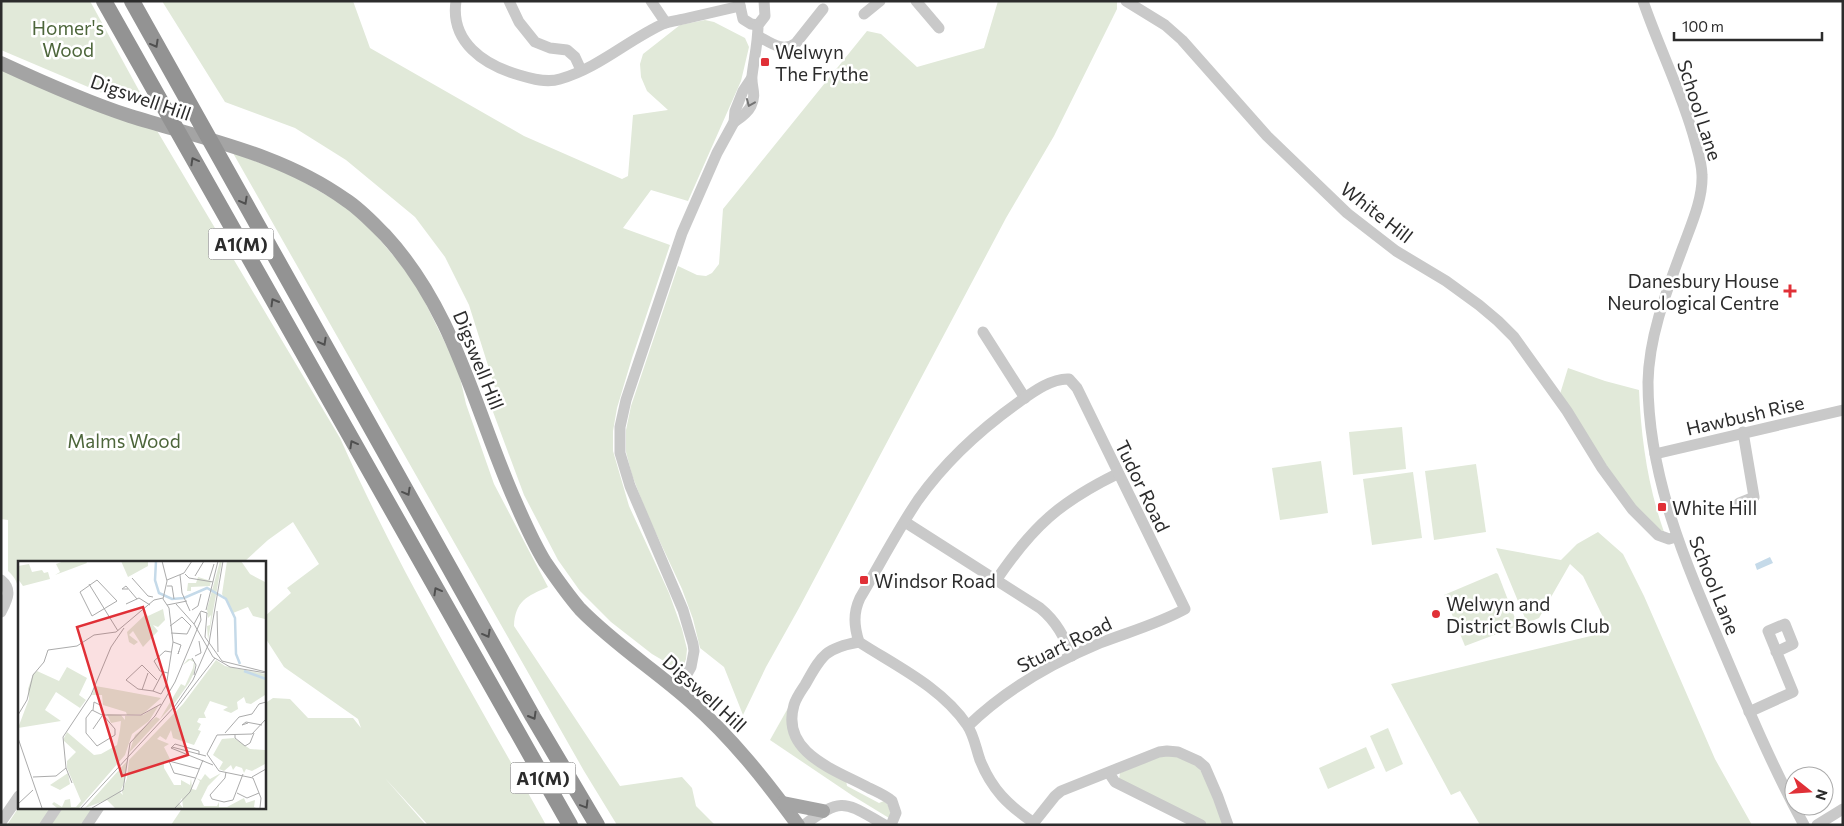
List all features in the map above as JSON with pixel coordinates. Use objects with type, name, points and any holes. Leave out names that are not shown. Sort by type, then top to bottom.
[{"type":"highway","name":"A1(M)","points":[[104,1],[570,825]]},
{"type":"highway","name":"A1(M)","points":[[132,1],[533,717],[597,825]]},
{"type":"highway","name":"A1(M)","points":[[516,730],[558,825]]},
{"type":"main road","name":"Digswell Hill","points":[[1,63],[57,88],[127,114],[254,153],[317,181],[348,201],[376,226],[402,253],[422,280],[454,343],[525,526],[544,559],[571,598],[587,616],[615,641],[678,690],[701,711],[736,747],[783,803],[798,825]]},
{"type":"main road","points":[[783,803],[823,811]]},
{"type":"street","points":[[456,1],[455,17],[461,35],[469,47],[486,61],[514,74],[546,80],[560,79],[581,70],[666,23],[740,4],[743,19],[780,48],[791,47],[823,8]]},
{"type":"street","points":[[509,1],[519,22],[535,42],[550,48],[567,50],[575,57],[581,70]]},
{"type":"street","points":[[651,1],[666,23]]},
{"type":"street","points":[[678,690],[691,666],[694,644],[683,610],[630,486],[620,453],[620,426],[626,400],[682,233],[717,154],[734,122],[735,111],[743,91],[752,78],[758,31],[765,16],[764,1]]},
{"type":"street","points":[[864,14],[880,1]]},
{"type":"street","points":[[916,1],[938,28]]},
{"type":"street","name":"White Hill","points":[[1126,1],[1165,26],[1182,40],[1267,136],[1347,213],[1396,251],[1446,282],[1498,321],[1514,338],[1562,404],[1602,468],[1632,509],[1658,535],[1669,539],[1676,537]]},
{"type":"street","name":"School Lane","points":[[1643,1],[1687,116],[1698,153],[1702,177],[1694,214],[1664,300],[1652,346],[1648,383],[1655,454],[1662,489],[1676,537],[1688,569],[1749,712],[1780,780],[1804,825]]},
{"type":"street","points":[[983,332],[1026,398],[997,418],[966,445],[918,500],[857,605],[854,623],[859,642],[934,690],[968,726],[980,760],[993,786],[1008,805],[1033,824],[1061,791],[1159,752],[1167,751],[1184,754],[1205,767],[1228,825]]},
{"type":"street","name":"Tudor Road","points":[[1026,398],[1058,379],[1070,379],[1077,388],[1185,609]]},
{"type":"street","name":"Hawbush Rise","points":[[1655,454],[1843,410]]},
{"type":"street","points":[[1739,503],[1754,498],[1743,432]]},
{"type":"street","points":[[997,579],[1028,536],[1046,518],[1078,494],[1118,474]]},
{"type":"street","points":[[905,522],[997,579],[1051,617],[1059,627],[1072,656]]},
{"type":"street","points":[[1,580],[8,587],[9,592],[1,612]]},
{"type":"street","name":"Stuart Road","points":[[968,726],[994,702],[1072,656],[1126,633],[1165,620],[1185,609]]},
{"type":"street","points":[[859,642],[837,647],[829,651],[817,664],[794,704],[792,725],[798,742],[814,758],[888,798],[896,810],[891,825]]},
{"type":"street","points":[[1749,712],[1793,692],[1776,652]]},
{"type":"street","points":[[1109,773],[1115,782],[1201,825]]},
{"type":"street","points":[[1,822],[18,797]]},
{"type":"street","points":[[804,825],[823,811],[840,805],[853,806],[885,825]]},
{"type":"street","points":[[45,825],[56,808]]},
{"type":"street","points":[[88,825],[98,808]]},
{"type":"street","points":[[1817,825],[1843,809]]},
{"type":"green space","name":"Homer's Wood","points":[[1,1],[90,1],[148,107],[107,95],[1,50]]},
{"type":"green space","points":[[162,1],[353,1],[370,48],[524,136],[622,179],[628,176],[633,115],[668,110],[647,91],[641,77],[640,64],[643,54],[680,25],[705,20],[714,22],[745,38],[749,47],[741,81],[688,201],[651,190],[623,228],[670,245],[617,408],[613,431],[613,451],[629,506],[669,593],[682,629],[687,649],[683,667],[674,667],[652,654],[611,622],[580,591],[558,560],[524,495],[486,393],[496,391],[469,305],[445,257],[415,217],[346,160],[295,128],[225,102]]},
{"type":"green space","points":[[998,1],[1115,1],[1117,2],[1117,9],[1054,136],[1006,218],[766,667],[743,715],[724,667],[700,648],[693,619],[682,589],[647,514],[632,475],[626,452],[626,430],[631,406],[678,266],[697,275],[706,276],[712,273],[719,264],[723,209],[867,31],[881,34],[917,67],[984,48]]},
{"type":"green space","name":"Malms Wood","points":[[1,70],[156,129],[340,438],[412,585],[546,825],[428,825],[384,777],[426,825],[171,825],[182,808],[265,808],[265,703],[273,698],[290,699],[308,718],[353,718],[361,728],[358,719],[284,667],[265,638],[265,616],[291,593],[287,588],[319,564],[293,522],[268,540],[245,561],[18,561],[18,589],[14,577],[8,571],[8,520],[1,519]]},
{"type":"green space","points":[[233,153],[288,173],[345,206],[374,233],[418,288],[458,369],[466,404],[494,484],[548,587],[524,600],[517,611],[514,626],[620,786],[682,777],[692,788],[696,806],[715,825],[617,825],[584,771]]},
{"type":"green space","points":[[1568,368],[1639,390],[1646,462],[1658,515],[1664,532],[1660,532],[1633,507],[1560,394]]},
{"type":"green space","points":[[1402,427],[1406,469],[1353,475],[1349,432]]},
{"type":"green space","points":[[1321,461],[1328,513],[1280,520],[1272,468]]},
{"type":"green space","points":[[1476,464],[1486,532],[1434,540],[1425,471]]},
{"type":"green space","points":[[1413,472],[1422,538],[1372,545],[1363,479]]},
{"type":"green space","points":[[1598,532],[1623,554],[1644,596],[1715,759],[1752,825],[1480,825],[1460,791],[1451,795],[1391,684],[1599,634],[1609,636],[1604,619],[1583,576],[1570,564],[1539,618],[1527,623],[1496,548],[1561,560],[1577,544]]},
{"type":"green space","points":[[1496,573],[1518,626],[1465,646],[1444,595]]},
{"type":"green space","points":[[788,708],[790,735],[846,780],[847,786],[879,803],[884,801],[888,805],[891,815],[889,818],[770,740]]},
{"type":"green space","points":[[1388,728],[1403,764],[1386,772],[1370,736]]},
{"type":"green space","points":[[1366,747],[1375,768],[1328,789],[1319,768]]},
{"type":"green space","points":[[1169,755],[1189,762],[1200,770],[1216,802],[1224,825],[1209,825],[1119,779],[1120,773],[1160,756]]},
{"type":"green space","points":[[18,808],[51,808],[40,825],[7,825]]},
{"type":"green space","points":[[60,808],[93,808],[82,825],[49,825]]},
{"type":"water","points":[[1770,557],[1773,563],[1757,570],[1755,564]]},
{"type":"place","name":"Welwyn The Frythe","points":[[765,62]]},
{"type":"place","name":"Danesbury House Neurological Centre","points":[[1790,291]]},
{"type":"place","name":"White Hill","points":[[1662,507]]},
{"type":"place","name":"Windsor Road","points":[[864,580]]},
{"type":"place","name":"Welwyn and District Bowls Club","points":[[1436,614]]}]
